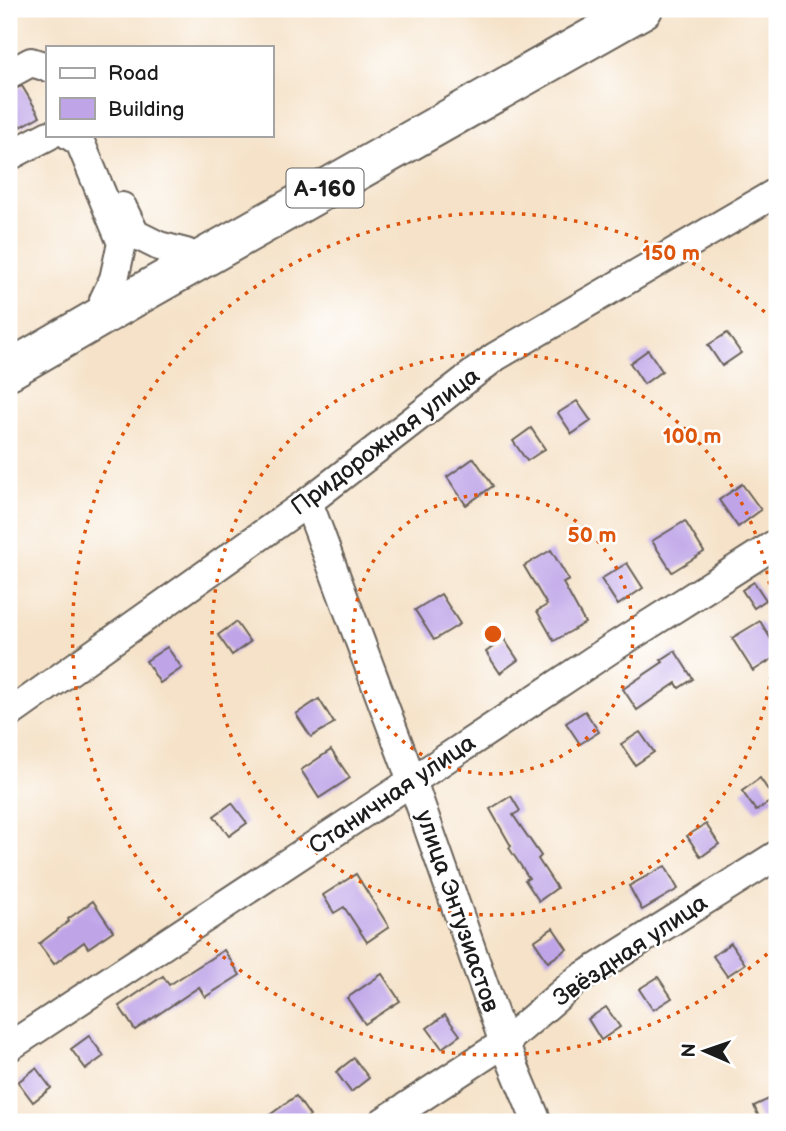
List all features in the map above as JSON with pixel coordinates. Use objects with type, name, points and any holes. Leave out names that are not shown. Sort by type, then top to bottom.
[{"type":"highway","name":"А-160","points":[[9,357],[186,253],[618,9]]},
{"type":"highway","name":"А-160","points":[[9,370],[145,290],[643,9]]},
{"type":"street","points":[[9,74],[31,62],[46,67]]},
{"type":"street","points":[[9,156],[47,136]]},
{"type":"street","points":[[71,136],[80,142],[122,243],[114,279],[104,300]]},
{"type":"street","points":[[88,136],[135,234],[159,246],[186,253]]},
{"type":"street","name":"Придорожная улица","points":[[9,714],[307,502],[495,358],[777,192]]},
{"type":"street","name":"улица Энтузиастов","points":[[307,502],[412,781],[504,1043],[537,1122]]},
{"type":"street","name":"Станичная улица","points":[[9,1047],[612,648],[777,543]]},
{"type":"street","name":"Звёздная улица","points":[[383,1122],[504,1043],[576,981],[777,855]]},
{"type":"building","points":[[22,86],[40,116],[21,127],[9,106],[9,91]]},
{"type":"building","points":[[727,333],[741,353],[722,366],[708,345]]},
{"type":"building","points":[[648,350],[662,371],[644,384],[630,363]]},
{"type":"building","points":[[577,401],[591,421],[572,434],[558,413]]},
{"type":"building","points":[[531,428],[545,449],[527,461],[513,441]]},
{"type":"building","points":[[474,458],[493,486],[466,505],[447,477]]},
{"type":"building","points":[[742,484],[761,510],[738,527],[719,500]]},
{"type":"building","points":[[685,521],[704,552],[672,572],[652,541]]},
{"type":"building","points":[[551,550],[569,580],[563,583],[585,623],[554,641],[537,611],[547,605],[524,566]]},
{"type":"building","points":[[627,563],[643,588],[618,605],[601,579]]},
{"type":"building","points":[[754,582],[766,600],[754,608],[742,590]]},
{"type":"building","points":[[441,594],[460,624],[434,640],[415,610]]},
{"type":"building","points":[[760,621],[777,649],[777,656],[753,671],[732,638]]},
{"type":"building","points":[[236,622],[250,642],[232,655],[218,635]]},
{"type":"building","points":[[504,639],[518,660],[500,673],[486,652]]},
{"type":"building","points":[[167,647],[182,668],[160,683],[146,661]]},
{"type":"building","points":[[675,651],[693,679],[679,688],[676,683],[637,710],[623,689]]},
{"type":"building","points":[[319,699],[334,723],[311,737],[296,714]]},
{"type":"building","points":[[585,711],[599,732],[580,744],[566,723]]},
{"type":"building","points":[[640,732],[654,752],[635,765],[621,744]]},
{"type":"building","points":[[331,750],[350,778],[319,798],[301,770]]},
{"type":"building","points":[[760,778],[774,799],[756,811],[742,791]]},
{"type":"building","points":[[511,796],[520,811],[513,815],[541,856],[538,859],[557,888],[539,901],[525,880],[529,878],[509,848],[511,846],[490,809]]},
{"type":"building","points":[[232,803],[247,823],[229,836],[214,816]]},
{"type":"building","points":[[706,824],[719,844],[701,857],[687,836]]},
{"type":"building","points":[[665,866],[678,889],[642,910],[629,886]]},
{"type":"building","points":[[356,874],[389,927],[367,942],[344,907],[334,913],[323,895]]},
{"type":"building","points":[[93,901],[113,931],[88,948],[84,942],[54,964],[39,944]]},
{"type":"building","points":[[553,928],[567,949],[548,962],[534,941]]},
{"type":"building","points":[[731,943],[745,964],[727,976],[713,956]]},
{"type":"building","points":[[224,950],[240,975],[205,997],[199,987],[135,1030],[119,1006],[163,976],[169,985]]},
{"type":"building","points":[[382,974],[400,1001],[365,1024],[347,998]]},
{"type":"building","points":[[658,977],[672,998],[653,1010],[639,989]]},
{"type":"building","points":[[606,1007],[620,1027],[601,1040],[588,1019]]},
{"type":"building","points":[[445,1015],[460,1035],[442,1048],[427,1028]]},
{"type":"building","points":[[89,1036],[104,1056],[86,1069],[71,1049]]},
{"type":"building","points":[[354,1058],[369,1078],[351,1092],[336,1072]]},
{"type":"building","points":[[36,1068],[51,1088],[33,1102],[18,1082]]},
{"type":"building","points":[[777,1095],[777,1122],[761,1122],[754,1106]]},
{"type":"building","points":[[296,1096],[310,1116],[301,1122],[260,1122]]}]
